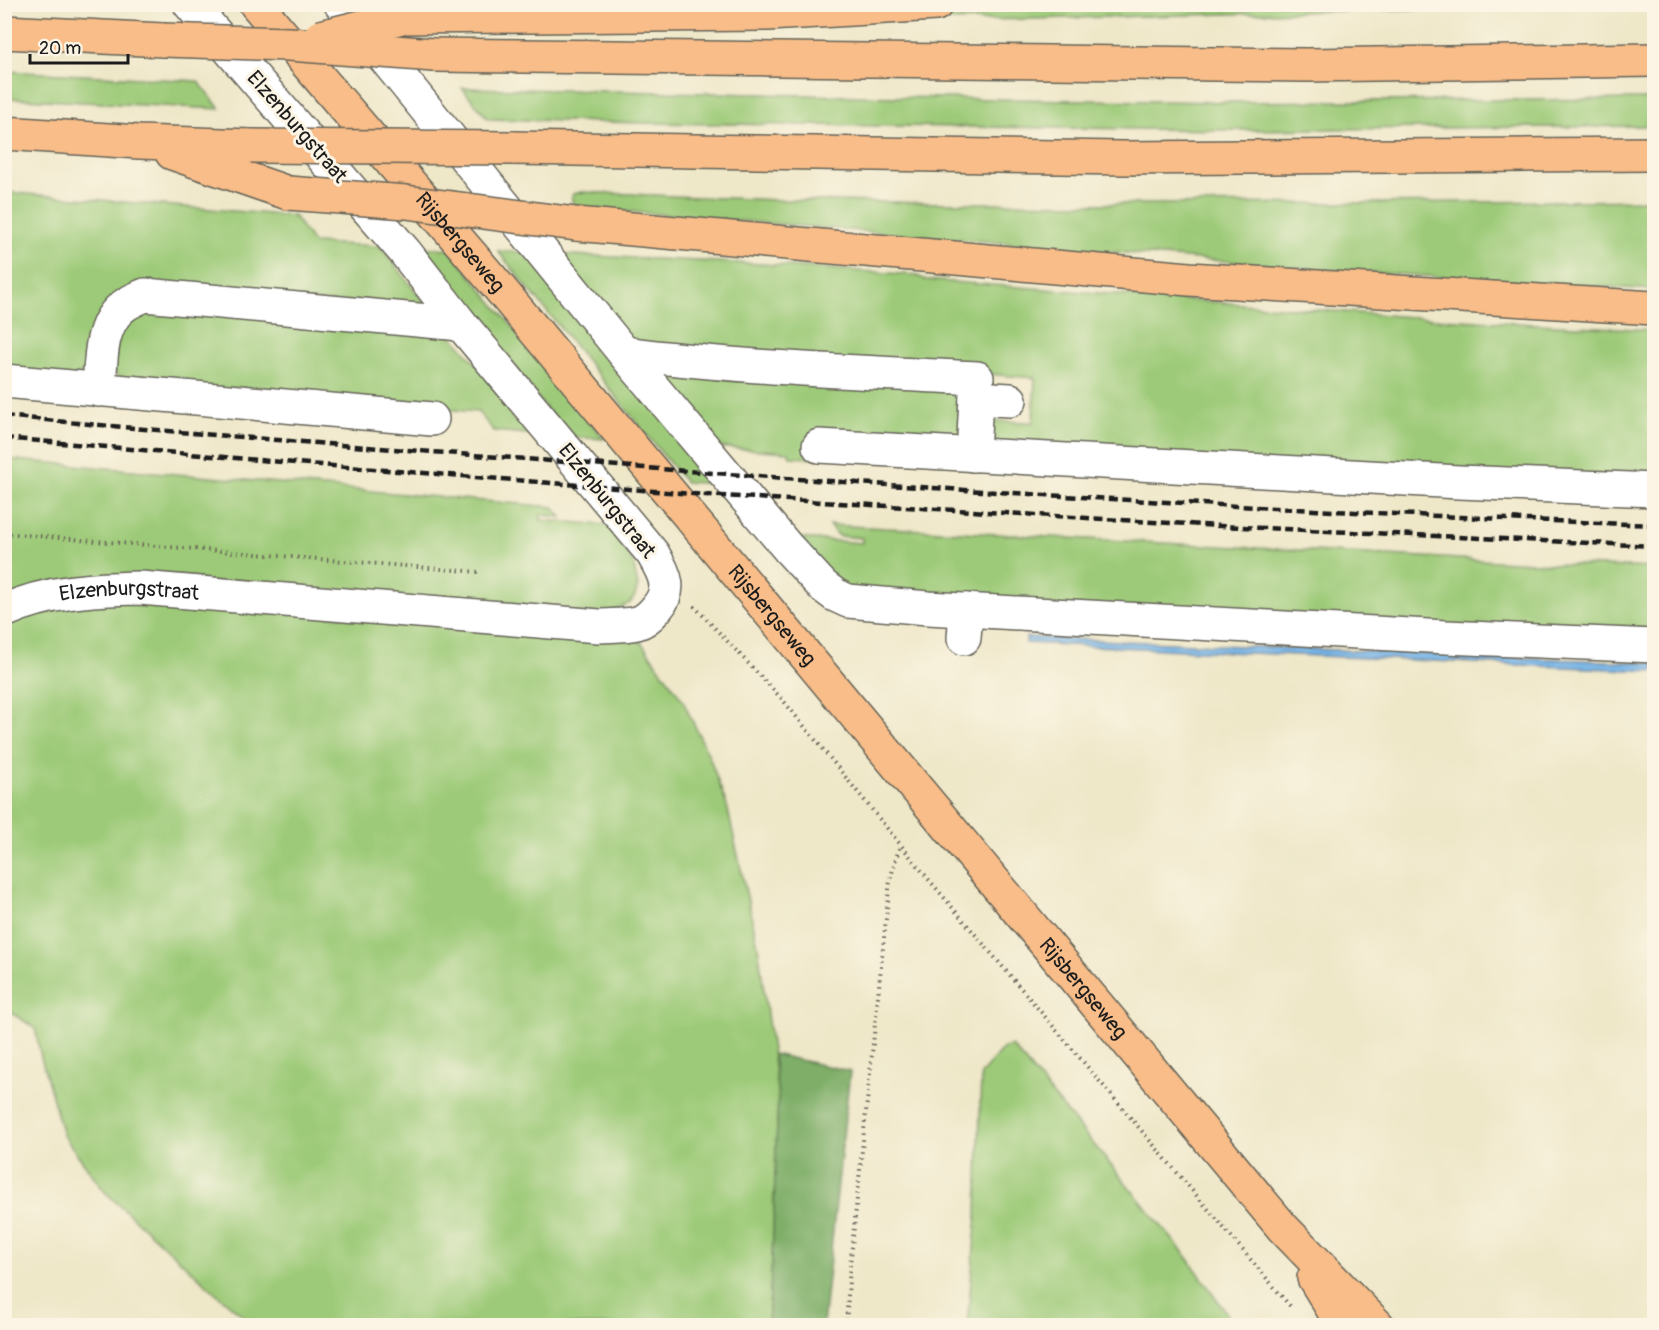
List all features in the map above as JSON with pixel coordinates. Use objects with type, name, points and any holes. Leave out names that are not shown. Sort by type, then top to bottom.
[{"type":"main road","name":"Rijsbergseweg","points":[[256,4],[496,284],[1283,1228],[1378,1326]]},
{"type":"main road","points":[[289,44],[402,18],[768,14],[936,4]]},
{"type":"main road","points":[[4,32],[289,44],[434,55],[1307,65],[1654,60]]},
{"type":"main road","points":[[4,133],[139,142],[251,146],[1124,158],[1654,154]]},
{"type":"main road","points":[[139,142],[288,193],[406,202],[576,224],[1189,279],[1654,308]]},
{"type":"main road","name":"Rijsbergseweg","points":[[1283,1228],[1343,1326]]},
{"type":"street","name":"Elzenburgstraat","points":[[4,611],[19,604],[55,594],[94,589],[140,588],[599,626],[639,623],[651,616],[666,593],[665,575],[652,554],[461,324],[405,252],[190,4]]},
{"type":"street","points":[[341,4],[624,353],[788,548],[823,586],[835,595],[856,602],[965,624],[1446,637],[1654,646]]},
{"type":"street","points":[[99,390],[105,334],[111,319],[131,301],[145,295],[461,324]]},
{"type":"street","points":[[624,353],[688,361],[828,371],[977,378],[974,455]]},
{"type":"street","points":[[4,381],[432,419]]},
{"type":"street","points":[[976,398],[1010,400]]},
{"type":"street","points":[[819,446],[1460,482],[1654,490]]},
{"type":"path","points":[[4,533],[479,572]]},
{"type":"path","points":[[665,575],[782,699],[945,899],[1295,1313]]},
{"type":"path","points":[[846,1326],[850,1266],[890,880],[900,844]]},
{"type":"green space","points":[[1062,4],[1588,5],[946,21],[946,15]]},
{"type":"green space","points":[[4,71],[198,81],[220,109],[5,98]]},
{"type":"green space","points":[[462,88],[1231,102],[1654,99],[1654,126],[1230,130],[488,119]]},
{"type":"green space","points":[[4,192],[294,216],[313,243],[380,246],[428,307],[150,293],[89,368],[73,378],[5,372]]},
{"type":"green space","points":[[582,192],[781,200],[999,203],[1218,204],[1654,200],[1654,290],[1331,270],[584,208],[576,206],[572,200],[573,194]]},
{"type":"green space","points":[[417,247],[449,249],[604,439],[569,437]]},
{"type":"green space","points":[[498,251],[536,253],[721,484],[685,482]]},
{"type":"green space","points":[[549,254],[762,264],[915,275],[926,280],[1438,319],[1654,330],[1654,481],[986,451],[986,421],[1033,422],[1035,378],[630,343]]},
{"type":"green space","points":[[150,308],[445,328],[538,435],[494,431],[478,412],[123,383],[114,371],[118,326]]},
{"type":"green space","points":[[644,359],[961,387],[967,428],[951,447],[816,458],[790,457],[789,452],[715,447]]},
{"type":"green space","points":[[5,459],[553,507],[562,517],[541,515],[541,520],[607,525],[633,562],[638,586],[630,603],[608,614],[482,608],[5,602]]},
{"type":"green space","points":[[829,525],[1654,568],[1654,639],[850,595],[786,537],[862,543],[862,538],[838,536]]},
{"type":"green space","points":[[98,599],[638,638],[682,699],[709,756],[727,806],[758,946],[778,1096],[768,1325],[254,1325],[105,1192],[63,1135],[35,1028],[5,1009],[5,621]]},
{"type":"green space","points":[[1012,1046],[1188,1258],[1235,1325],[967,1325],[977,1215],[981,1074],[1004,1048]]},
{"type":"green space","points":[[773,1054],[850,1071],[823,1325],[768,1325],[778,1096]]},
{"type":"water","points":[[1026,637],[1654,663],[1654,671],[1026,643]]},
{"type":"railway","points":[[4,416],[330,444],[949,489],[1231,506],[1654,525]]},
{"type":"railway","points":[[4,438],[706,495],[1220,526],[1654,546]]}]
